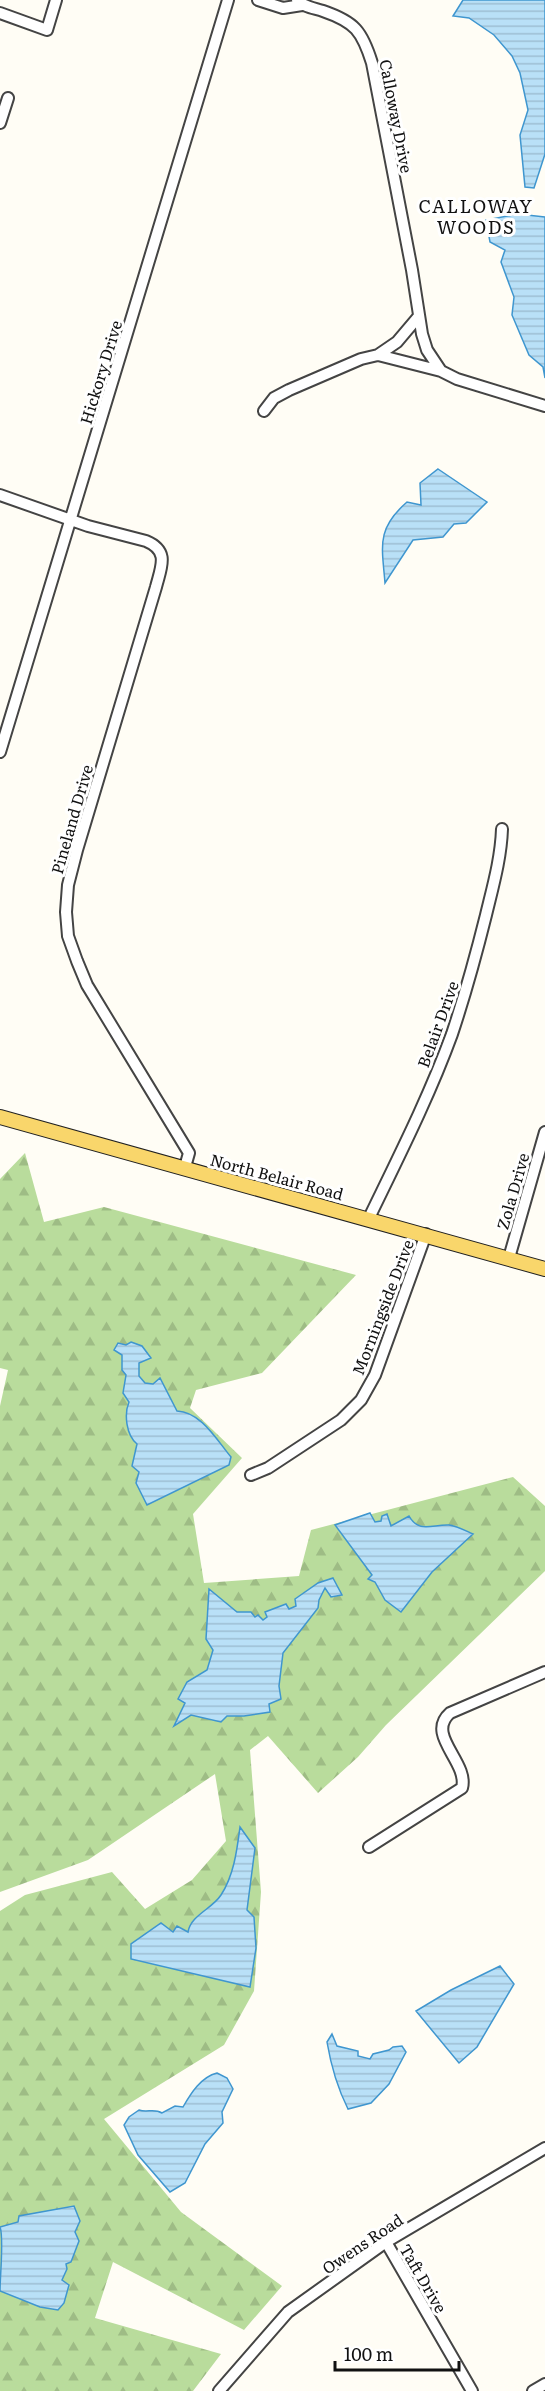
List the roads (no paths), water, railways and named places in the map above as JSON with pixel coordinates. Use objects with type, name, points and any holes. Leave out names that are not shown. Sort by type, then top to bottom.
[{"type":"main road","name":"North Belair Road","points":[[0,1117],[369,1218],[545,1269]]},
{"type":"street","points":[[0,13],[46,30],[56,0]]},
{"type":"street","name":"Hickory Drive","points":[[0,752],[228,0]]},
{"type":"street","name":"Calloway Drive","points":[[258,0],[283,8],[300,2],[352,24],[364,39],[372,63],[419,316],[428,350],[441,371]]},
{"type":"street","points":[[0,123],[8,98]]},
{"type":"street","points":[[264,411],[274,398],[289,390],[361,359],[378,355],[397,342],[419,316]]},
{"type":"street","points":[[378,355],[441,371],[457,379],[545,406]]},
{"type":"street","name":"Pineland Drive","points":[[0,495],[155,545],[160,550],[163,560],[76,850],[68,885],[66,912],[68,936],[87,985],[189,1153],[185,1167]]},
{"type":"street","name":"Belair Drive","points":[[369,1218],[428,1092],[455,1025],[484,924],[501,850],[502,829]]},
{"type":"street","name":"Zola Drive","points":[[509,1258],[545,1132]]},
{"type":"street","name":"Morningside Drive","points":[[251,1475],[268,1468],[332,1426],[361,1400],[375,1375],[426,1234]]},
{"type":"street","points":[[369,1847],[462,1788],[464,1780],[462,1773],[442,1733],[441,1725],[444,1718],[450,1713],[545,1672]]},
{"type":"street","name":"Owens Road","points":[[219,2391],[288,2312],[386,2242],[545,2148]]},
{"type":"street","name":"Taft Drive","points":[[386,2242],[472,2391]]},
{"type":"street","points":[[533,2391],[545,2384]]},
{"type":"water","points":[[463,0],[545,0],[545,154],[534,188],[525,187],[520,135],[528,110],[520,73],[512,56],[494,35],[469,18],[453,16]]},
{"type":"water","points":[[518,214],[545,217],[545,378],[543,367],[529,355],[512,315],[514,297],[501,262],[505,250],[490,242],[486,220]]},
{"type":"water","points":[[438,469],[487,502],[466,523],[454,524],[443,537],[413,540],[385,583],[382,548],[390,521],[407,502],[421,505],[420,483]]},
{"type":"water","points":[[131,1342],[142,1346],[151,1358],[139,1363],[139,1376],[145,1383],[153,1384],[160,1378],[177,1411],[201,1421],[231,1457],[229,1465],[147,1505],[136,1483],[139,1472],[132,1466],[137,1444],[130,1435],[127,1424],[129,1402],[123,1393],[126,1375],[122,1370],[122,1355],[114,1350],[118,1343],[126,1345]]},
{"type":"water","points":[[370,1513],[375,1522],[381,1521],[382,1516],[387,1514],[391,1526],[409,1516],[417,1525],[427,1527],[449,1525],[473,1534],[432,1572],[401,1612],[385,1600],[375,1582],[368,1579],[372,1575],[335,1525]]},
{"type":"water","points":[[333,1578],[342,1595],[331,1597],[325,1588],[318,1608],[283,1653],[279,1686],[281,1699],[269,1704],[270,1712],[227,1716],[221,1722],[191,1715],[174,1726],[185,1703],[178,1699],[187,1682],[207,1670],[213,1650],[206,1639],[209,1589],[237,1612],[251,1612],[255,1617],[258,1615],[263,1620],[267,1617],[265,1612],[286,1604],[289,1609],[296,1606],[295,1599],[318,1583]]},
{"type":"water","points":[[240,1827],[255,1848],[247,1910],[254,1917],[256,1948],[250,1987],[131,1959],[131,1944],[161,1923],[173,1932],[177,1926],[188,1932],[193,1921],[217,1900],[232,1871]]},
{"type":"water","points":[[500,1966],[514,1984],[477,2047],[459,2063],[416,2011],[451,1990]]},
{"type":"water","points":[[332,2034],[337,2046],[358,2051],[358,2056],[370,2059],[373,2054],[393,2047],[402,2046],[406,2052],[389,2084],[371,2103],[348,2109],[330,2060],[327,2042]]},
{"type":"water","points":[[217,2073],[227,2078],[233,2089],[222,2112],[223,2123],[205,2144],[185,2183],[170,2192],[138,2155],[124,2125],[129,2117],[139,2110],[162,2113],[175,2106],[183,2107],[201,2082]]},
{"type":"water","points":[[74,2206],[80,2221],[75,2232],[79,2241],[71,2262],[66,2264],[67,2269],[62,2280],[69,2285],[64,2303],[58,2310],[40,2307],[0,2291],[2,2248],[0,2227],[18,2222],[19,2216]]},
{"type":"district","name":"CALLOWAY WOODS","points":[[476,215]]}]
